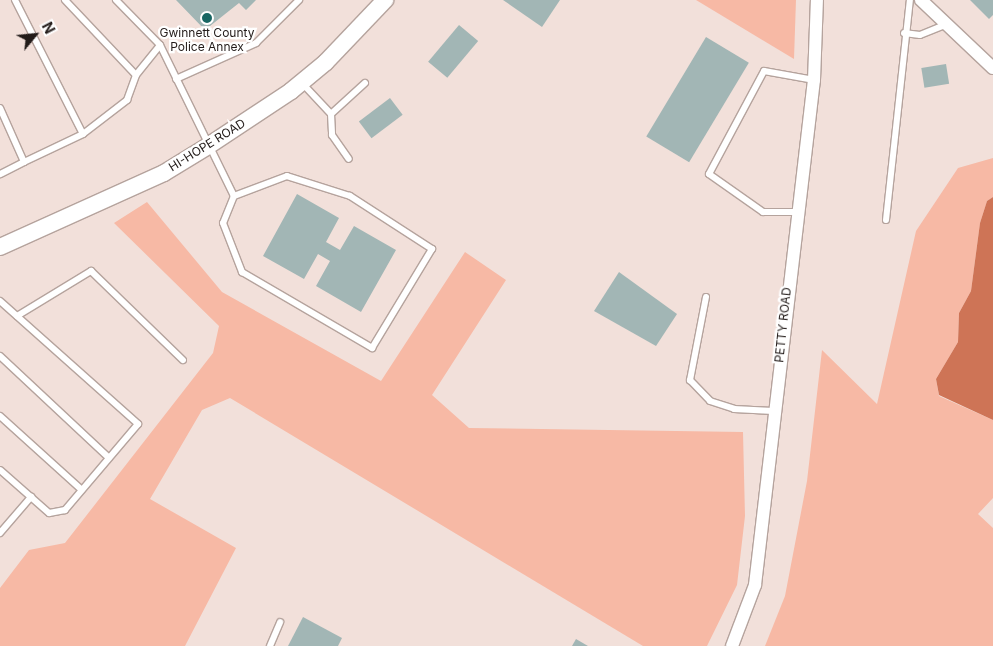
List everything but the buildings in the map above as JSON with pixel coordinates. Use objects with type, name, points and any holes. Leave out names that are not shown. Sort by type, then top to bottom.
[{"type":"street","name":"HI-HOPE ROAD","points":[[0,246],[164,173],[208,146],[301,82],[385,0]]},
{"type":"street","name":"PETTY ROAD","points":[[732,646],[755,585],[796,212],[814,80],[817,0]]},
{"type":"street","points":[[920,0],[993,68]]},
{"type":"lane","points":[[14,0],[83,134]]},
{"type":"lane","points":[[65,0],[136,75]]},
{"type":"lane","points":[[116,0],[160,45],[234,196],[223,224],[242,272],[372,348],[432,249],[350,196],[287,176],[234,196]]},
{"type":"lane","points":[[176,79],[256,43],[299,0]]},
{"type":"lane","points":[[886,220],[904,33],[910,0]]},
{"type":"lane","points":[[904,33],[920,35],[947,24]]},
{"type":"lane","points":[[0,174],[83,134],[127,100],[136,75],[160,45]]},
{"type":"lane","points":[[796,212],[763,212],[709,174],[764,71],[814,80]]},
{"type":"lane","points":[[301,82],[331,114],[332,135],[349,159]]},
{"type":"lane","points":[[331,114],[365,84]]},
{"type":"lane","points":[[0,108],[24,162]]},
{"type":"lane","points":[[17,316],[92,271],[183,360]]},
{"type":"lane","points":[[706,297],[690,380],[710,400],[734,409],[773,411]]},
{"type":"lane","points":[[0,301],[138,424],[82,490],[58,512],[49,513],[0,470]]},
{"type":"lane","points":[[0,356],[109,458]]},
{"type":"lane","points":[[0,416],[82,490]]},
{"type":"lane","points":[[0,532],[31,497]]},
{"type":"lane","points":[[270,646],[280,622]]},
{"type":"shaded area","points":[[696,0],[796,0],[794,59]]},
{"type":"shaded area","points":[[993,158],[993,197],[987,201],[980,223],[971,291],[959,313],[958,342],[936,379],[939,396],[993,420],[993,498],[978,514],[993,528],[993,646],[765,646],[785,596],[807,481],[822,350],[877,404],[916,231],[958,168]]},
{"type":"shaded area","points":[[993,197],[993,420],[939,395],[936,379],[958,342],[959,313],[971,291],[980,223],[987,201]]},
{"type":"shaded area","points":[[147,202],[222,292],[381,381],[465,252],[506,280],[432,395],[469,428],[743,432],[745,516],[737,585],[707,646],[643,646],[230,398],[202,410],[150,499],[236,548],[185,646],[0,646],[0,588],[29,550],[65,543],[213,353],[219,326],[114,223]]},
{"type":"place","name":"Gwinnett County Police Annex","points":[[207,18]]}]
